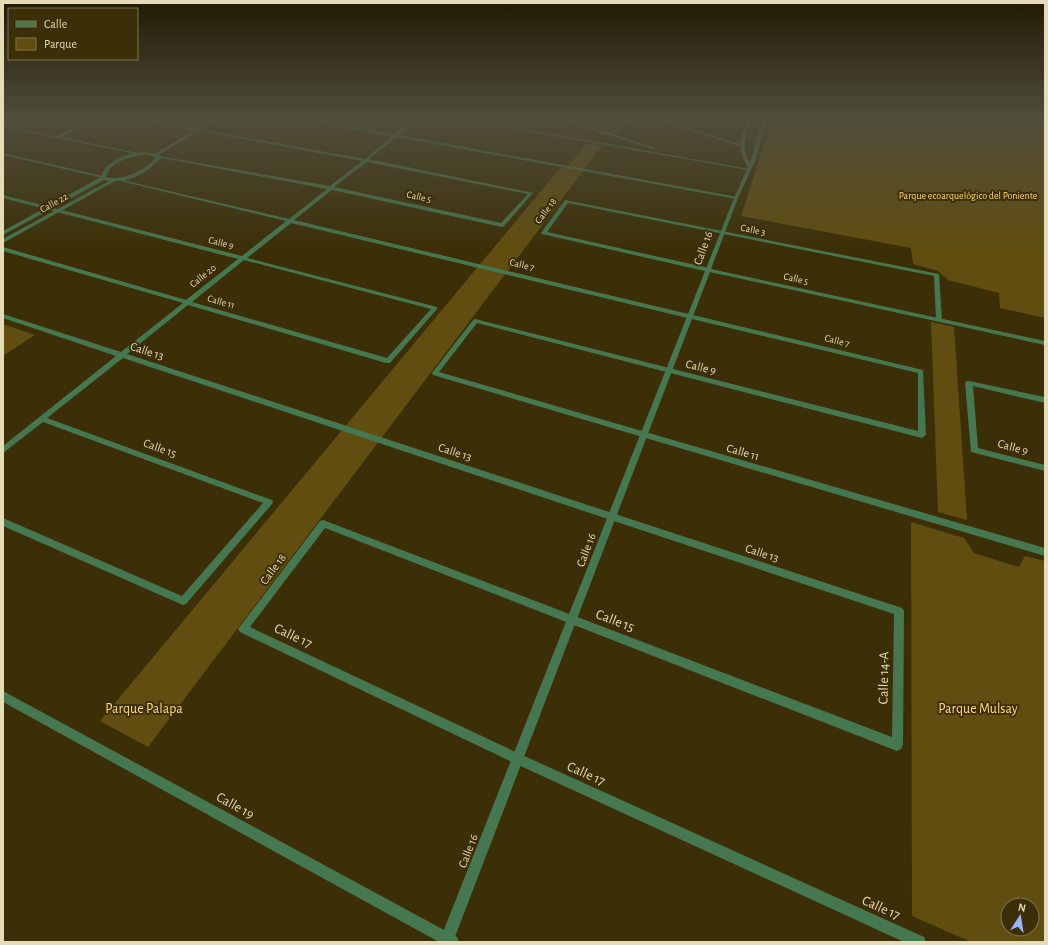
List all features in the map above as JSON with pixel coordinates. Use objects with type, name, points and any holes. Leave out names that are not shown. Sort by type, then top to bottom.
[{"type":"street","points":[[43,163],[103,177]]},
{"type":"street","name":"Calle 22","points":[[3,233],[103,177],[107,169],[116,163]]},
{"type":"street","name":"Calle 22","points":[[3,241],[116,180],[141,171],[149,163]]},
{"type":"street","name":"Calle 5","points":[[195,163],[330,188],[502,226]]},
{"type":"street","name":"Calle 20","points":[[3,450],[361,163]]},
{"type":"street","name":"Calle 18","points":[[381,163],[531,193],[502,226]]},
{"type":"street","points":[[548,163],[736,198]]},
{"type":"street","points":[[721,163],[749,168]]},
{"type":"street","points":[[747,163],[749,168]]},
{"type":"street","name":"Calle 16","points":[[448,941],[709,270],[722,233],[751,163]]},
{"type":"street","name":"Calle 7","points":[[103,177],[290,220],[921,372],[922,435]]},
{"type":"street","name":"Calle 9","points":[[3,196],[47,209],[435,308],[388,361]]},
{"type":"street","name":"Calle 18","points":[[544,233],[567,202]]},
{"type":"street","name":"Calle 3","points":[[567,202],[936,275],[939,320]]},
{"type":"street","name":"Calle 5","points":[[544,233],[1045,343]]},
{"type":"street","name":"Calle 11","points":[[3,249],[388,361]]},
{"type":"street","name":"Calle 13","points":[[3,316],[899,611]]},
{"type":"street","name":"Calle 9","points":[[434,374],[475,321],[669,372],[922,435]]},
{"type":"street","name":"Calle 11","points":[[434,374],[1045,552]]},
{"type":"street","name":"Calle 9","points":[[1045,400],[969,383],[974,450],[1045,468]]},
{"type":"street","name":"Calle 15","points":[[3,522],[183,601],[269,502],[42,419]]},
{"type":"street","name":"Calle 18","points":[[243,629],[323,524]]},
{"type":"street","name":"Calle 15","points":[[323,524],[897,745]]},
{"type":"street","name":"Calle 14-A","points":[[897,745],[899,611]]},
{"type":"street","name":"Calle 17","points":[[243,629],[518,759],[919,942]]},
{"type":"street","name":"Calle 19","points":[[3,696],[448,941]]},
{"type":"green space","name":"Parque Palapa","points":[[571,163],[589,163],[148,747],[100,721],[560,168]]},
{"type":"green space","name":"Parque ecoarquelógico del Poniente","points":[[758,163],[1045,163],[1045,318],[1000,308],[999,293],[948,280],[938,271],[913,264],[911,248],[741,216]]},
{"type":"green space","points":[[931,322],[954,327],[967,520],[938,512]]},
{"type":"green space","points":[[3,324],[35,335],[3,356]]},
{"type":"green space","name":"Parque Mulsay","points":[[911,522],[964,538],[974,553],[1019,567],[1025,556],[1045,561],[1045,942],[971,942],[912,916]]}]
